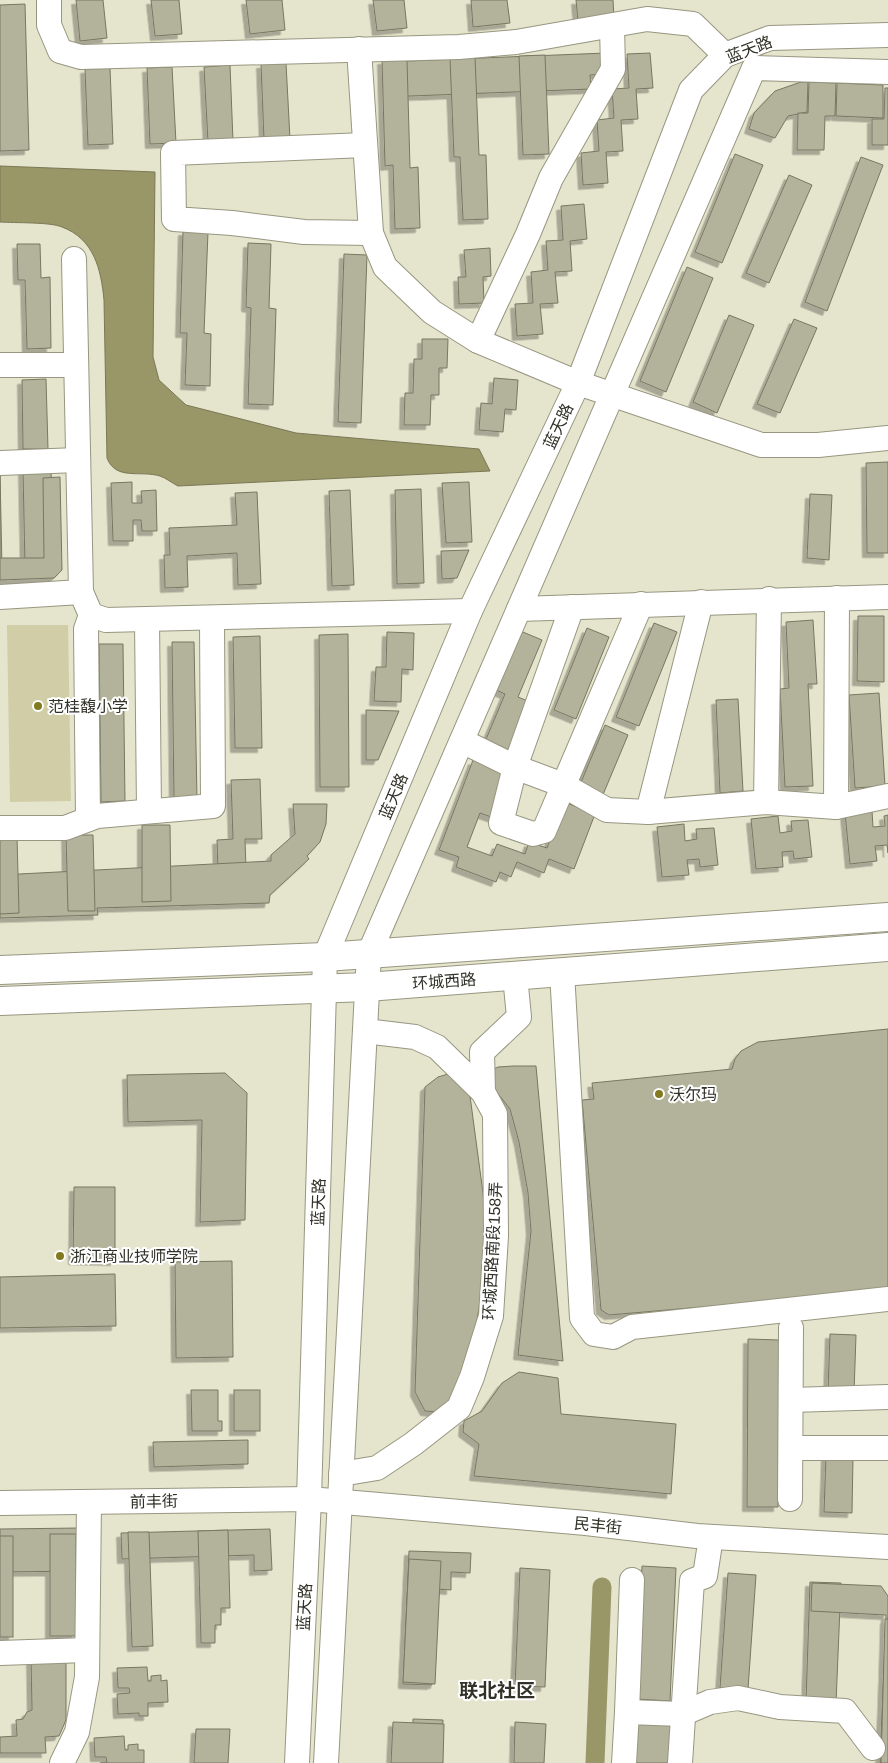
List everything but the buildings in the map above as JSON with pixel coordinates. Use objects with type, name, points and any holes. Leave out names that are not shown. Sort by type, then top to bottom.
[{"type":"main road","name":"环城西路","points":[[0,970],[325,957],[888,917]]},
{"type":"main road","name":"环城西路","points":[[0,1001],[367,987],[888,947]]},
{"type":"street","points":[[49,0],[49,25],[60,51],[82,57],[460,47],[516,42],[612,26],[644,10],[694,24],[725,55]]},
{"type":"street","points":[[478,341],[528,234],[551,178],[613,69],[612,26]]},
{"type":"street","name":"蓝天路","points":[[296,1763],[309,1499],[325,957],[470,611],[578,383],[691,90],[725,55],[770,38],[888,35]]},
{"type":"street","points":[[359,49],[371,233],[385,267],[432,312],[478,341],[578,383],[761,445],[818,444],[888,438]]},
{"type":"street","name":"蓝天路","points":[[326,1763],[369,954],[754,68],[888,72]]},
{"type":"street","points":[[366,145],[173,153],[174,219],[232,223],[304,232],[371,233]]},
{"type":"street","points":[[74,259],[81,592],[91,615],[86,629],[88,819]]},
{"type":"street","points":[[0,365],[76,365]]},
{"type":"street","points":[[0,463],[78,460]]},
{"type":"street","points":[[0,597],[81,592]]},
{"type":"street","points":[[519,609],[888,597]]},
{"type":"street","points":[[836,807],[837,598]]},
{"type":"street","points":[[766,802],[769,600]]},
{"type":"street","points":[[648,812],[701,602]]},
{"type":"street","points":[[572,607],[515,767],[501,823],[533,834],[544,830],[641,604]]},
{"type":"street","points":[[91,615],[106,620],[147,620],[470,611]]},
{"type":"street","points":[[0,828],[65,828],[97,816],[213,806],[212,618]]},
{"type":"street","points":[[147,620],[150,811]]},
{"type":"street","points":[[462,741],[515,767],[563,785],[607,810],[648,812],[766,802],[836,807],[888,796]]},
{"type":"street","points":[[562,972],[582,1318],[594,1334],[613,1337],[632,1327],[888,1298]]},
{"type":"street","points":[[483,1092],[482,1052],[519,1017],[515,976]]},
{"type":"street","name":"环城西路南段158弄","points":[[341,1474],[377,1468],[413,1444],[459,1408],[472,1377],[491,1316],[496,1236],[495,1114],[483,1092],[437,1047],[415,1037],[365,1031]]},
{"type":"street","points":[[790,1499],[791,1328]]},
{"type":"street","points":[[791,1400],[888,1397]]},
{"type":"street","points":[[791,1448],[888,1448]]},
{"type":"street","name":"前丰街","points":[[0,1503],[309,1499]]},
{"type":"street","name":"民丰街","points":[[309,1499],[586,1523],[711,1537],[888,1546]]},
{"type":"street","points":[[62,1763],[77,1732],[87,1677],[89,1502]]},
{"type":"street","points":[[680,1763],[692,1581],[705,1576],[711,1537]]},
{"type":"street","points":[[624,1763],[632,1580]]},
{"type":"street","points":[[0,1653],[87,1650]]},
{"type":"street","points":[[627,1712],[682,1714],[710,1702],[738,1698],[780,1707],[845,1711],[875,1752]]},
{"type":"shaded area","points":[[0,166],[155,172],[153,357],[159,380],[186,405],[296,433],[479,449],[490,471],[178,486],[160,476],[116,470],[107,458],[104,300],[98,266],[89,247],[82,239],[62,227],[42,223],[0,222]]},
{"type":"shaded area","name":"范桂馥小学","points":[[7,625],[68,625],[71,801],[10,802]]},
{"type":"waterway","points":[[595,1763],[602,1587]]},
{"type":"place","name":"范桂馥小学","points":[[38,706]]},
{"type":"place","name":"沃尔玛","points":[[659,1094]]},
{"type":"place","name":"浙江商业技师学院","points":[[60,1256]]},
{"type":"district","name":"联北社区","points":[[497,1690]]}]
